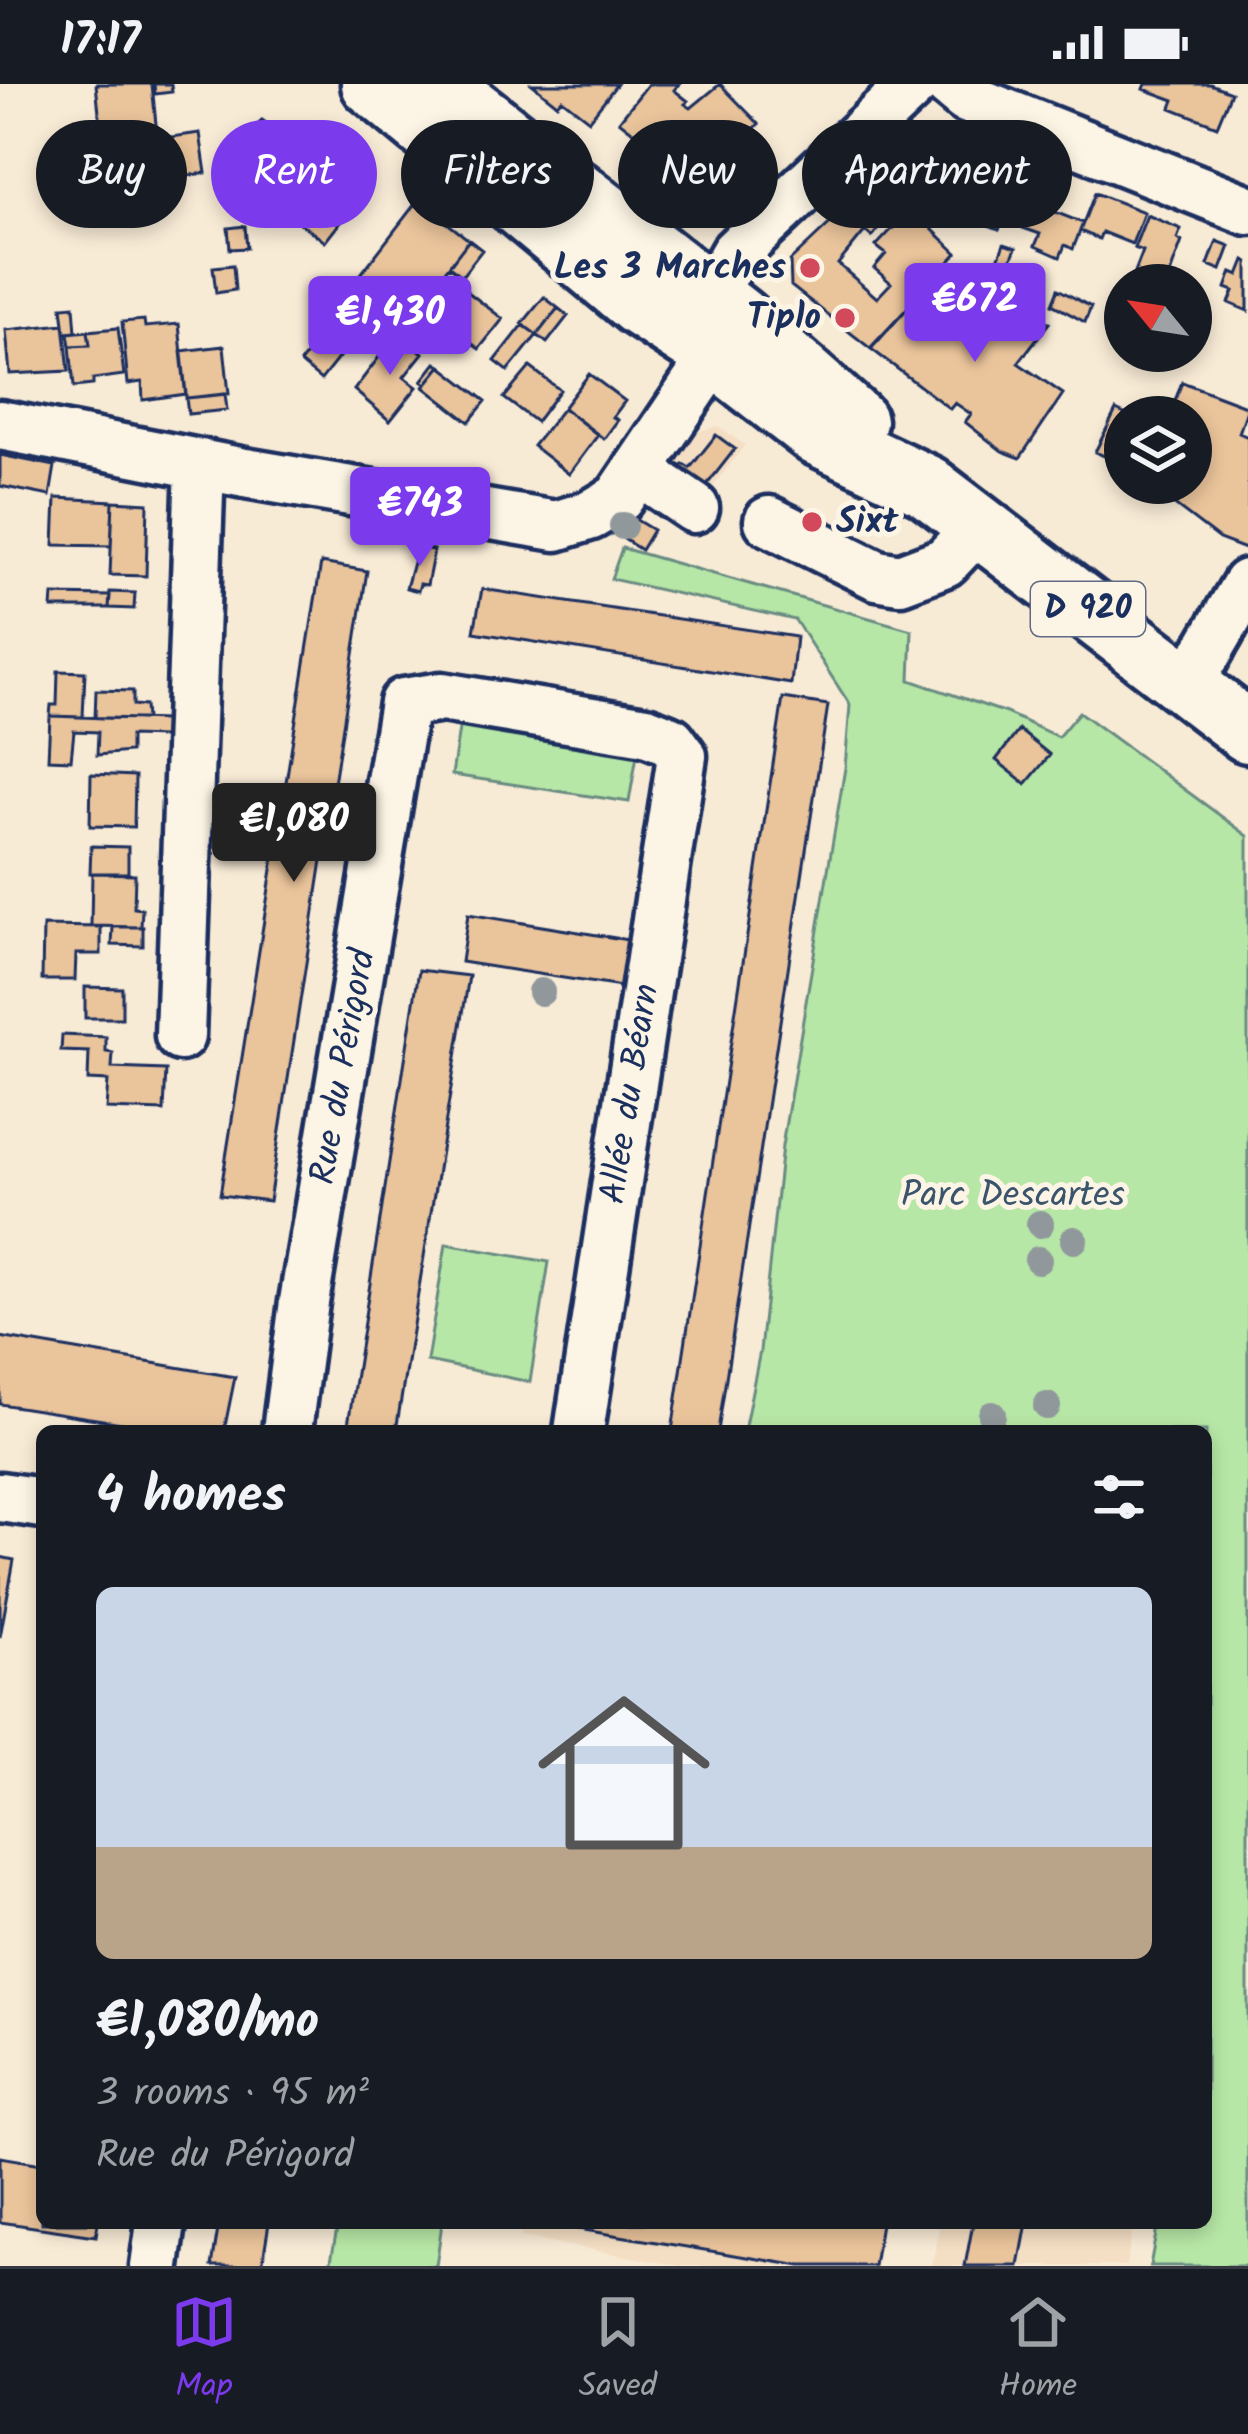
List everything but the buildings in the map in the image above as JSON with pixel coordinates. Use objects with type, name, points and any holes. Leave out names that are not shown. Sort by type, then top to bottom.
[{"type":"main road","points":[[372,84],[524,209],[712,326]]},
{"type":"main road","name":"D 920","points":[[440,84],[712,326],[1248,732]]},
{"type":"street","points":[[0,425],[556,526],[591,515],[619,498],[638,470],[712,326],[735,253],[914,84]]},
{"type":"street","points":[[949,84],[966,98],[1248,210]]},
{"type":"street","points":[[180,1036],[200,464]]},
{"type":"street","points":[[638,470],[694,508]]},
{"type":"street","points":[[769,521],[878,575],[900,579],[945,562],[979,526]]},
{"type":"street","points":[[1188,686],[1247,584]]},
{"type":"street","name":"Allée du Béarn","points":[[404,703],[442,697],[646,731],[671,741],[682,757],[580,1425]]},
{"type":"street","name":"Rue du Périgord","points":[[287,1425],[404,703]]},
{"type":"street","points":[[0,1497],[36,1502]]},
{"type":"street","points":[[155,2266],[160,2229]]},
{"type":"shaded area","points":[[718,426],[745,445],[692,514],[650,485],[681,436]]},
{"type":"shaded area","points":[[522,2229],[880,2229],[875,2266],[681,2266],[521,2237]]},
{"type":"shaded area","points":[[939,2229],[1133,2229],[1126,2266],[932,2266]]},
{"type":"green space","name":"Parc Descartes","points":[[622,548],[912,630],[910,680],[1006,713],[1058,737],[1079,712],[1248,836],[1248,2266],[1150,2266],[1157,2229],[1212,2229],[1212,1425],[745,1425],[760,1351],[782,1146],[845,768],[850,705],[795,620],[611,579]]},
{"type":"green space","points":[[460,722],[638,749],[629,802],[452,775]]},
{"type":"green space","points":[[446,1244],[549,1262],[530,1382],[427,1361]]},
{"type":"green space","points":[[337,2229],[441,2229],[436,2266],[330,2266]]},
{"type":"place","name":"Les 3 Marches","points":[[810,268]]},
{"type":"place","name":"Tiplo","points":[[845,318]]},
{"type":"place","name":"Sixt","points":[[812,522]]}]
